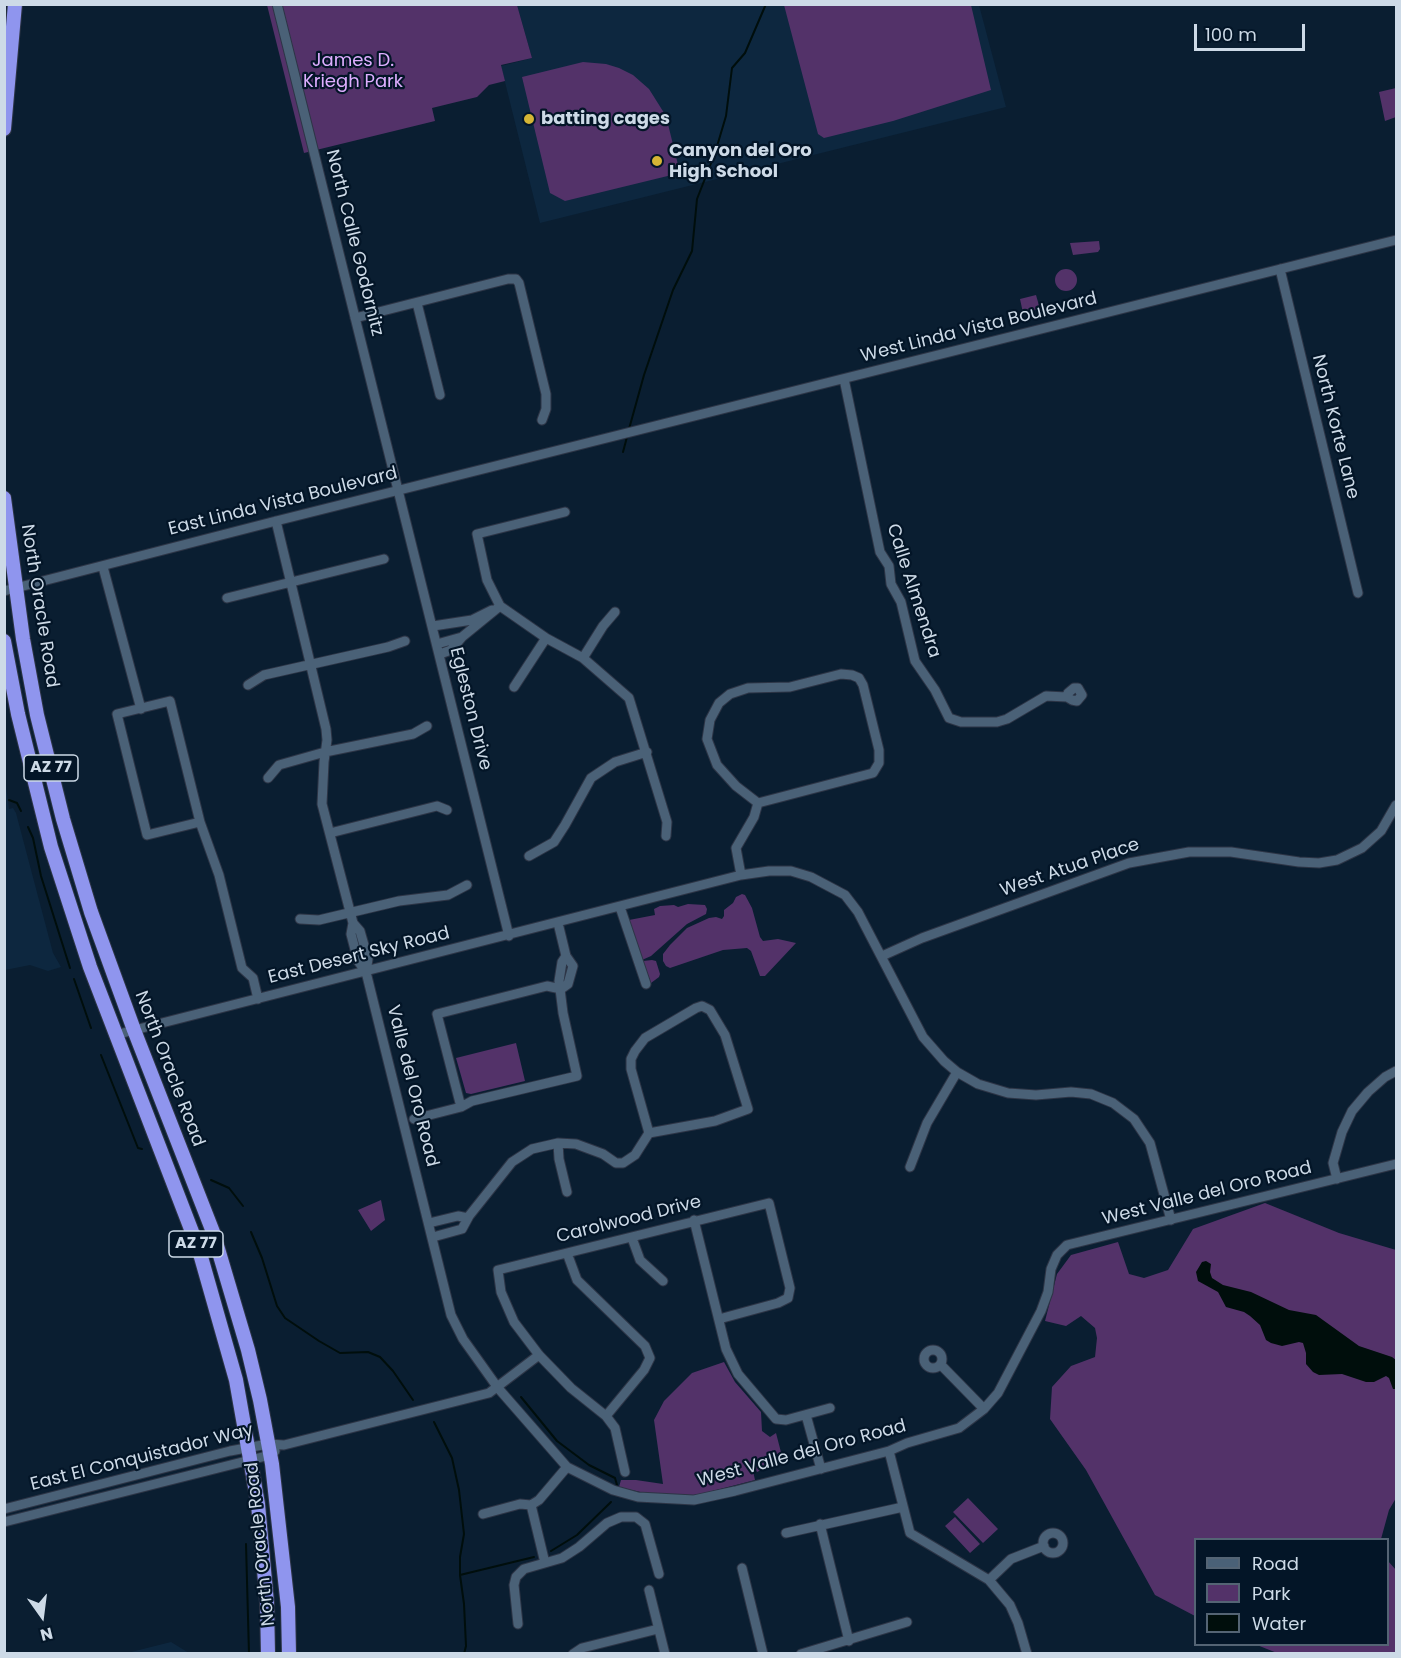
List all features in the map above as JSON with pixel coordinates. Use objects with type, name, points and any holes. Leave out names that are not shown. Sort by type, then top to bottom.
[{"type":"highway","points":[[4,129],[15,4]]},
{"type":"highway","name":"North Oracle Road","points":[[4,498],[10,590],[37,715],[63,819],[91,912],[134,1030],[213,1232],[248,1350],[269,1449],[285,1575],[289,1653]]},
{"type":"highway","name":"North Oracle Road","points":[[4,641],[18,714],[41,811],[90,967],[199,1250],[237,1380],[258,1504],[267,1603],[268,1653]]},
{"type":"highway","points":[[41,811],[49,812],[53,816],[71,875],[82,881]]},
{"type":"street","name":"North Calle Godornitz","points":[[278,4],[399,490]]},
{"type":"street","name":"West Linda Vista Boulevard","points":[[570,448],[1396,240]]},
{"type":"street","name":"North Korte Lane","points":[[1280,269],[1359,593]]},
{"type":"street","points":[[355,318],[508,279],[516,279],[519,283],[546,394],[546,409],[542,420]]},
{"type":"street","points":[[417,303],[440,394]]},
{"type":"street","name":"Calle Almendra","points":[[844,379],[880,552],[889,566],[891,584],[901,602],[915,661],[935,690],[949,718],[961,722],[997,722],[1007,719],[1046,696],[1067,697]]},
{"type":"street","name":"East Linda Vista Boulevard","points":[[10,590],[570,448]]},
{"type":"street","name":"Egleston Drive","points":[[399,490],[509,936]]},
{"type":"street","points":[[564,512],[477,534],[487,580],[500,606],[546,638],[583,658],[629,698],[667,822],[666,836]]},
{"type":"street","name":"Valle del Oro Road","points":[[276,521],[326,729],[321,798],[353,923],[351,934],[358,962],[366,972],[426,1209]]},
{"type":"street","points":[[227,598],[384,559]]},
{"type":"street","points":[[103,567],[141,709]]},
{"type":"street","points":[[433,626],[472,620],[500,606]]},
{"type":"street","points":[[440,654],[451,650],[462,637],[500,606]]},
{"type":"street","points":[[583,658],[603,626],[615,612]]},
{"type":"street","points":[[452,624],[462,637]]},
{"type":"street","points":[[437,644],[462,637]]},
{"type":"street","points":[[514,687],[546,638]]},
{"type":"street","points":[[248,685],[264,675],[388,647],[405,641]]},
{"type":"street","points":[[841,674],[859,678],[879,750],[879,763],[873,772],[758,803],[736,786],[717,765],[707,739],[710,720],[719,704],[730,694],[747,688],[790,687],[841,674]]},
{"type":"street","points":[[200,822],[147,834],[117,714],[170,701],[200,822],[219,875],[242,968],[253,978],[258,999]]},
{"type":"street","points":[[268,778],[279,765],[325,752],[413,734],[427,726]]},
{"type":"street","points":[[529,856],[554,842],[591,778],[615,762],[647,752]]},
{"type":"street","points":[[741,875],[736,848],[754,817],[758,803]]},
{"type":"street","name":"West Atua Place","points":[[882,956],[931,934],[1129,863],[1189,852],[1231,852],[1299,862],[1319,863],[1337,860],[1362,848],[1381,831],[1396,805]]},
{"type":"street","points":[[330,833],[437,806],[447,810]]},
{"type":"street","name":"East Desert Sky Road","points":[[115,1035],[741,875],[791,871],[811,877],[845,895],[858,912],[923,1037],[932,1049],[957,1072],[978,1084],[998,1091],[1036,1095],[1080,1092],[1101,1097],[1134,1119],[1150,1143],[1171,1220]]},
{"type":"street","points":[[300,919],[319,920],[399,901],[448,895],[467,885]]},
{"type":"street","points":[[616,908],[646,984]]},
{"type":"street","points":[[461,1107],[437,1014],[547,987],[561,989],[568,984],[573,966],[566,956],[558,923]]},
{"type":"street","points":[[414,1119],[461,1107],[472,1101],[577,1076],[563,1012],[561,989]]},
{"type":"street","points":[[432,1237],[462,1229],[512,1162],[532,1149],[558,1143],[576,1144],[603,1154],[616,1163],[622,1163],[635,1155],[648,1133],[631,1069],[634,1051],[645,1038],[679,1017],[696,1008],[707,1007],[725,1035],[748,1109],[715,1121],[648,1133]]},
{"type":"street","points":[[1336,1179],[1333,1163],[1342,1132],[1352,1111],[1368,1092],[1396,1071]]},
{"type":"street","points":[[910,1167],[927,1123],[957,1072]]},
{"type":"street","points":[[558,1143],[559,1159],[567,1192]]},
{"type":"street","name":"West Valle del Oro Road","points":[[426,1209],[451,1315],[463,1339],[498,1388],[567,1467],[613,1490],[638,1497],[694,1500],[889,1451],[959,1428],[984,1409],[998,1394],[1041,1311],[1048,1292],[1051,1269],[1057,1255],[1067,1245],[1396,1164]]},
{"type":"street","name":"Carolwood Drive","points":[[539,1355],[514,1322],[501,1292],[498,1270],[769,1203],[790,1288],[789,1299],[719,1319]]},
{"type":"street","points":[[429,1222],[458,1216],[468,1218]]},
{"type":"street","points":[[694,1220],[726,1349],[738,1374],[778,1421],[830,1408]]},
{"type":"street","points":[[632,1238],[640,1260],[663,1281]]},
{"type":"street","points":[[567,1254],[577,1280],[645,1346],[652,1358],[606,1416]]},
{"type":"street","points":[[498,1388],[539,1355],[571,1388],[606,1416],[615,1428],[625,1473]]},
{"type":"street","points":[[940,1365],[984,1409]]},
{"type":"street","name":"East El Conquistador Way","points":[[4,1522],[151,1485],[250,1454],[489,1393],[498,1388]]},
{"type":"street","points":[[806,1414],[821,1469]]},
{"type":"street","points":[[889,1451],[910,1533],[989,1580],[1010,1605],[1027,1653]]},
{"type":"street","name":"East El Conquistador Way","points":[[4,1509],[147,1473],[250,1454]]},
{"type":"street","points":[[483,1514],[520,1503],[531,1505],[539,1500],[567,1467]]},
{"type":"street","points":[[147,1473],[151,1485]]},
{"type":"street","points":[[531,1505],[545,1563]]},
{"type":"street","points":[[786,1533],[903,1507]]},
{"type":"street","points":[[518,1624],[514,1585],[516,1577],[524,1569],[562,1558],[607,1523],[621,1517],[636,1517],[645,1524],[659,1574]]},
{"type":"street","points":[[820,1524],[849,1641]]},
{"type":"street","points":[[989,1580],[1011,1559],[1044,1546]]},
{"type":"street","points":[[742,1568],[763,1653]]},
{"type":"street","points":[[649,1590],[665,1653]]},
{"type":"street","points":[[801,1653],[849,1641],[860,1635],[907,1622]]},
{"type":"street","points":[[573,1653],[582,1648],[658,1629]]},
{"type":"shaded area","name":"Canyon del Oro High School","points":[[517,5],[979,5],[1006,107],[540,223],[501,66],[532,58]]},
{"type":"shaded area","points":[[5,778],[9,809],[13,808],[16,813],[53,953],[61,967],[48,971],[30,965],[5,970]]},
{"type":"shaded area","points":[[171,1642],[189,1653],[127,1653]]},
{"type":"green space","name":"James D. Kriegh Park","points":[[267,5],[517,5],[532,58],[501,65],[505,81],[489,85],[477,97],[432,108],[435,121],[304,153]]},
{"type":"green space","points":[[784,5],[971,5],[991,90],[893,121],[824,138],[818,134]]},
{"type":"green space","points":[[583,62],[606,64],[619,68],[633,75],[649,89],[666,116],[680,173],[565,201],[550,193],[522,77]]},
{"type":"green space","points":[[1396,88],[1396,117],[1385,121],[1379,92]]},
{"type":"green space","points":[[1099,241],[1098,252],[1073,255],[1070,243]]},
{"type":"green space","points":[[1066,269],[1074,272],[1077,280],[1074,288],[1066,291],[1058,288],[1055,280],[1058,272]]},
{"type":"green space","points":[[1036,295],[1040,309],[1023,313],[1020,299]]},
{"type":"green space","points":[[742,894],[745,895],[752,908],[763,941],[778,939],[796,943],[765,976],[760,976],[751,951],[747,948],[723,950],[670,968],[666,966],[663,954],[687,928],[709,918],[722,919],[724,910]]},
{"type":"green space","points":[[688,904],[705,905],[706,914],[687,924],[651,956],[642,960],[629,920],[655,915],[654,909],[660,906],[678,907]]},
{"type":"green space","points":[[643,961],[656,961],[660,974],[651,983]]},
{"type":"green space","points":[[516,1043],[525,1081],[471,1094],[466,1093],[456,1058]]},
{"type":"green space","points":[[381,1200],[385,1220],[371,1231],[358,1210]]},
{"type":"green space","points":[[1265,1203],[1339,1233],[1396,1250],[1396,1498],[1389,1510],[1381,1538],[1194,1538],[1194,1615],[1155,1595],[1086,1470],[1050,1419],[1052,1387],[1071,1366],[1095,1357],[1097,1338],[1095,1328],[1081,1316],[1066,1326],[1045,1321],[1057,1274],[1071,1255],[1118,1242],[1129,1274],[1144,1278],[1168,1270],[1193,1229]]},
{"type":"green space","points":[[724,1362],[735,1382],[761,1412],[762,1431],[770,1437],[776,1433],[783,1460],[757,1472],[753,1471],[755,1480],[701,1494],[653,1495],[619,1487],[621,1480],[663,1484],[654,1420],[664,1401],[692,1373]]},
{"type":"green space","points":[[968,1498],[998,1529],[983,1543],[953,1512]]},
{"type":"green space","points":[[955,1517],[980,1544],[970,1553],[945,1526]]},
{"type":"green space","points":[[1389,1562],[1396,1570],[1396,1653],[1277,1653],[1260,1646],[1389,1646]]},
{"type":"water","points":[[1206,1261],[1211,1264],[1212,1278],[1223,1285],[1251,1292],[1289,1310],[1316,1315],[1359,1346],[1392,1357],[1396,1360],[1396,1389],[1393,1389],[1386,1376],[1374,1382],[1366,1382],[1342,1374],[1319,1375],[1313,1372],[1306,1364],[1303,1343],[1282,1346],[1271,1343],[1266,1340],[1260,1325],[1250,1316],[1226,1307],[1218,1292],[1198,1281],[1196,1272],[1202,1262]]},
{"type":"waterway","points":[[629,429],[644,375],[673,290],[692,251],[697,199],[715,153],[726,116],[732,68],[745,53],[766,4]]},
{"type":"waterway","points":[[623,452],[627,437]]},
{"type":"waterway","points":[[9,800],[17,803],[21,811]]},
{"type":"waterway","points":[[28,827],[70,968]]},
{"type":"waterway","points":[[74,979],[91,1028]]},
{"type":"waterway","points":[[101,1055],[138,1148],[142,1149]]},
{"type":"waterway","points":[[211,1180],[229,1188],[243,1206]]},
{"type":"waterway","points":[[251,1232],[277,1306],[285,1318],[340,1353],[368,1352],[380,1357],[413,1400]]},
{"type":"waterway","points":[[521,1397],[557,1441],[589,1465],[615,1478],[617,1485]]},
{"type":"waterway","points":[[434,1422],[452,1458],[459,1490],[464,1534],[460,1557],[466,1646],[464,1654]]},
{"type":"waterway","points":[[551,1551],[577,1535],[611,1502]]},
{"type":"waterway","points":[[246,1544],[249,1654]]},
{"type":"waterway","points":[[460,1575],[534,1557]]},
{"type":"place","name":"batting cages","points":[[529,119]]},
{"type":"place","name":"Canyon del Oro High School","points":[[657,161]]}]
